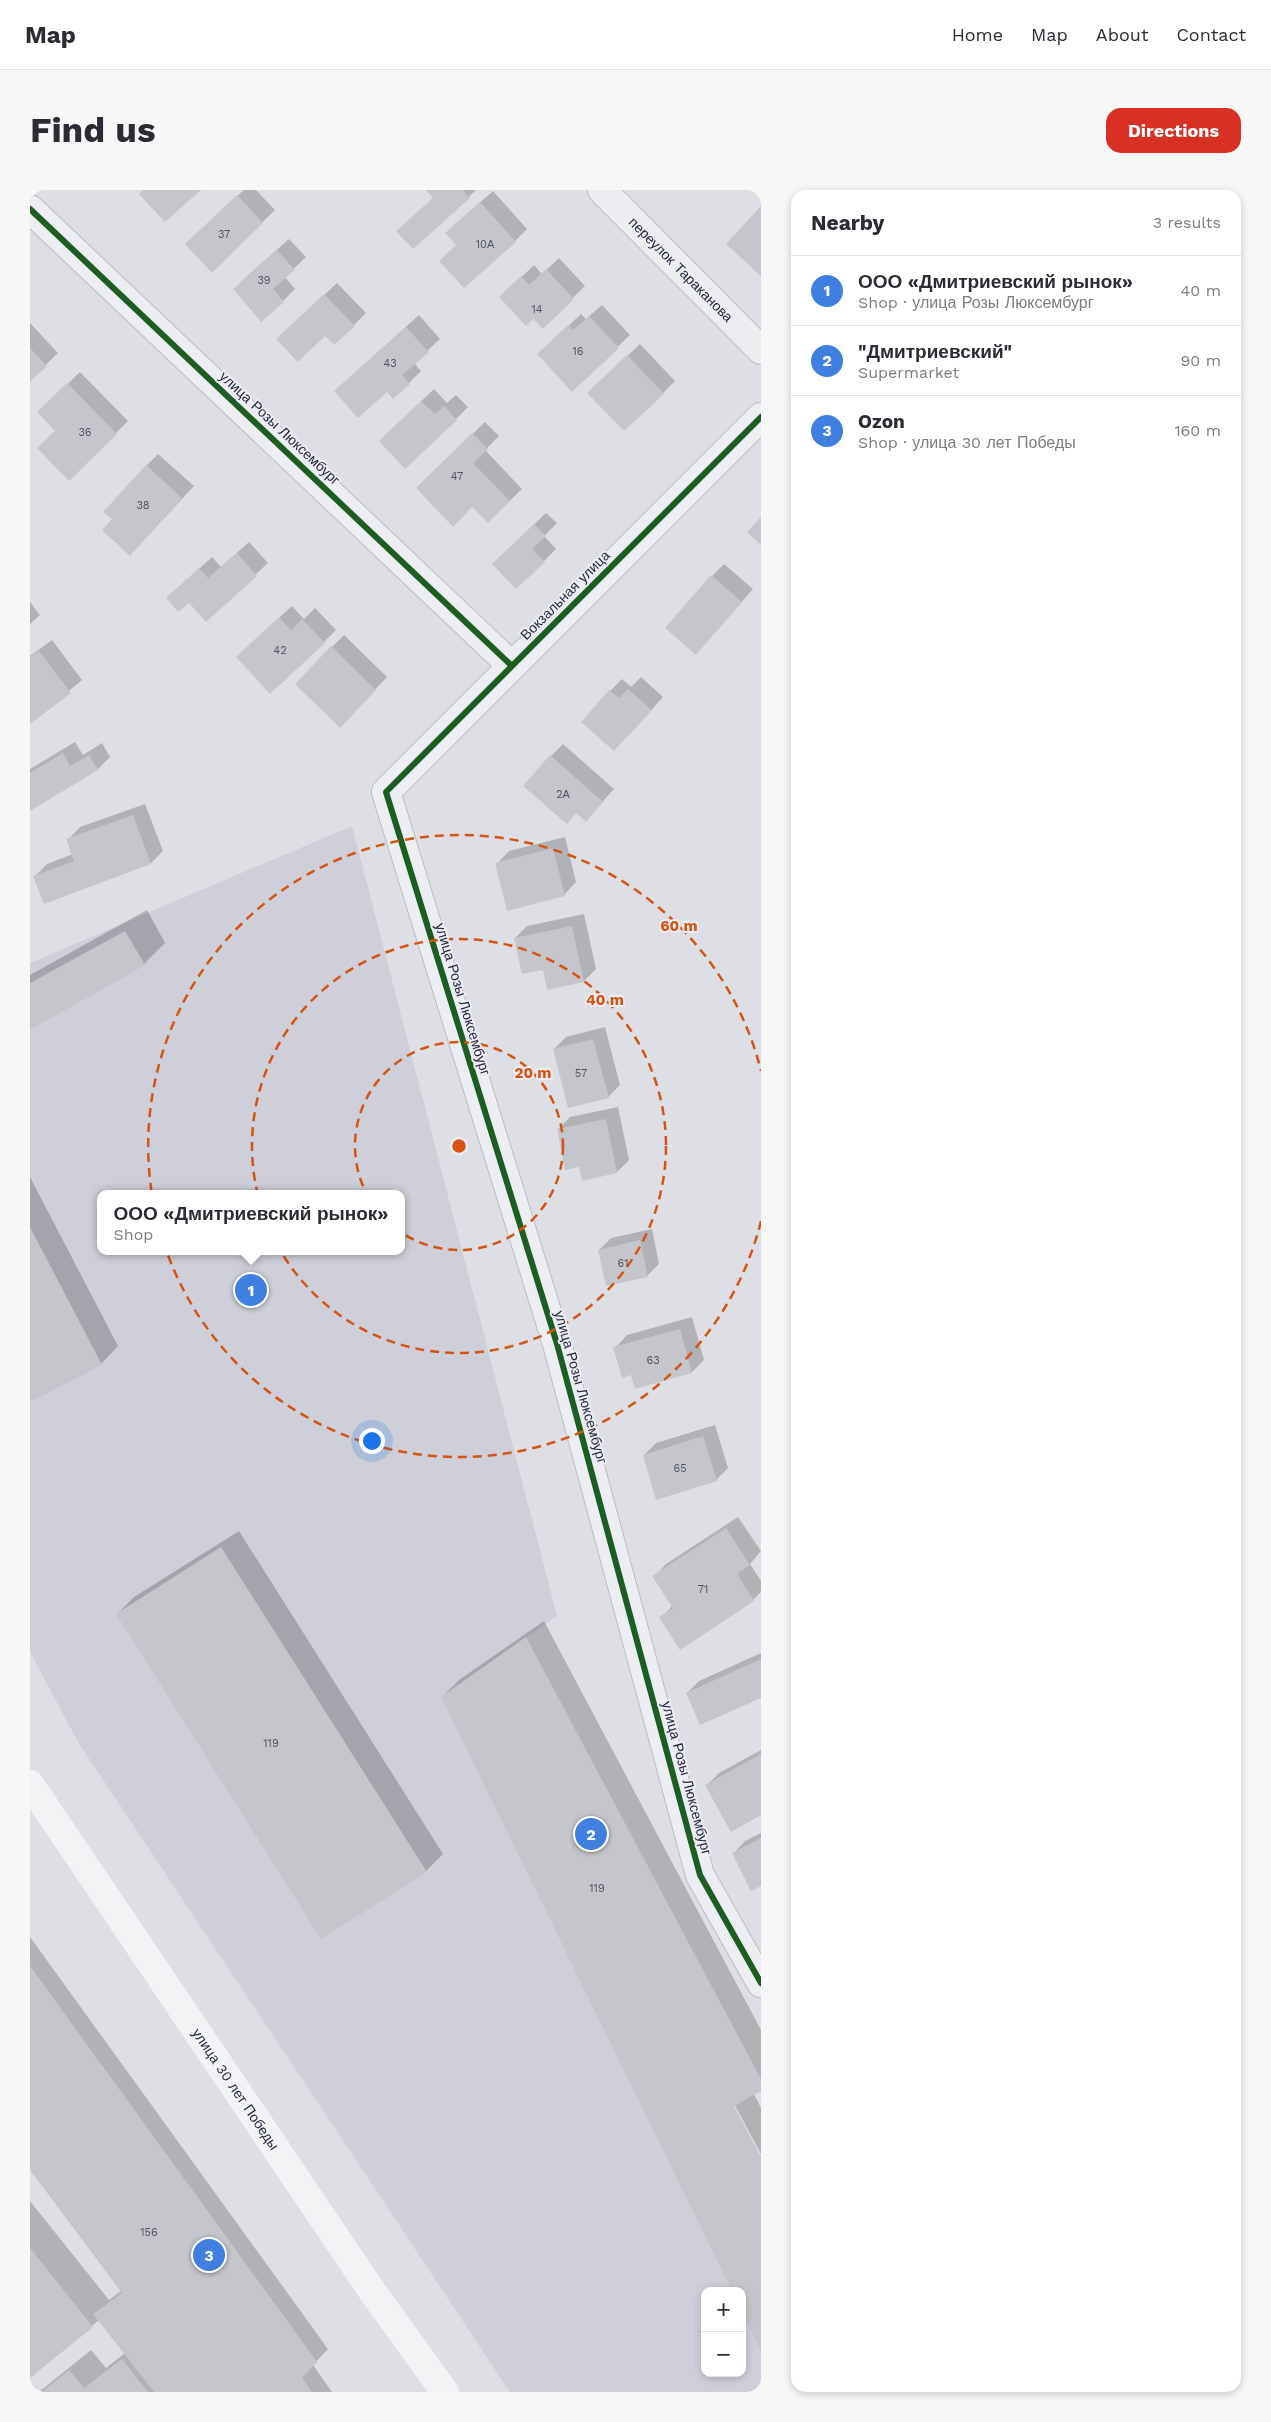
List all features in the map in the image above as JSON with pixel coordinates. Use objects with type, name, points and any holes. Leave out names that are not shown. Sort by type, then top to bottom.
[{"type":"main road","name":"улица 30 лет Победы","points":[[30,1784],[374,2294],[445,2392]]},
{"type":"street","name":"переулок Тараканова","points":[[602,190],[761,350]]},
{"type":"street","name":"улица Розы Люксембург","points":[[30,208],[512,666]]},
{"type":"street","name":"Вокзальная улица","points":[[386,792],[761,417]]},
{"type":"street","name":"улица Розы Люксембург","points":[[386,792],[558,1344],[700,1874],[761,1982]]},
{"type":"shaded area","points":[[352,826],[557,1616],[441,1697],[742,2287],[701,2287],[701,2377],[746,2377],[746,2295],[761,2324],[761,2392],[510,2392],[78,1742],[30,1652],[30,963]]},
{"type":"building","points":[[143,190],[201,190],[165,222],[139,194]]},
{"type":"building","points":[[426,190],[463,190],[470,198],[413,249],[396,231],[433,198]]},
{"type":"building","points":[[237,195],[263,223],[212,273],[185,244]]},
{"type":"building","points":[[480,202],[516,242],[464,288],[439,261],[456,245],[445,233]]},
{"type":"building","points":[[761,206],[761,276],[726,244]]},
{"type":"building","points":[[277,250],[295,270],[273,289],[284,302],[261,322],[233,289]]},
{"type":"building","points":[[546,269],[574,299],[543,329],[533,319],[526,326],[499,297],[521,276],[529,285]]},
{"type":"building","points":[[324,294],[355,326],[334,345],[325,336],[298,362],[276,339]]},
{"type":"building","points":[[589,316],[619,348],[572,392],[537,354],[568,325],[573,330]]},
{"type":"building","points":[[406,327],[429,352],[402,375],[410,384],[393,399],[387,392],[358,418],[334,391]]},
{"type":"building","points":[[30,348],[47,366],[30,382]]},
{"type":"building","points":[[627,355],[664,394],[624,431],[587,393]]},
{"type":"building","points":[[67,383],[117,434],[69,481],[37,448],[55,431],[37,412]]},
{"type":"building","points":[[421,401],[435,414],[444,406],[457,420],[405,469],[379,441]]},
{"type":"building","points":[[472,433],[488,449],[473,463],[510,501],[488,523],[472,507],[453,527],[416,488]]},
{"type":"building","points":[[146,465],[182,498],[130,556],[102,530],[112,519],[103,512]]},
{"type":"building","points":[[761,517],[761,545],[747,532]]},
{"type":"building","points":[[534,524],[546,536],[532,549],[545,562],[516,589],[492,564]]},
{"type":"building","points":[[237,553],[257,576],[206,622],[189,603],[178,612],[166,598],[199,568],[208,578]]},
{"type":"building","points":[[711,575],[742,602],[696,655],[665,628]]},
{"type":"building","points":[[279,617],[291,630],[302,619],[325,643],[270,694],[236,657]]},
{"type":"building","points":[[331,646],[376,690],[340,728],[295,684]]},
{"type":"building","points":[[39,651],[71,693],[30,724],[30,657]]},
{"type":"building","points":[[628,689],[652,710],[614,751],[581,722],[609,690],[619,698]]},
{"type":"building","points":[[63,753],[70,766],[89,755],[98,770],[30,811],[30,773]]},
{"type":"building","points":[[550,755],[603,802],[586,822],[576,813],[567,824],[523,786]]},
{"type":"building","points":[[133,815],[151,864],[44,904],[33,876],[74,861],[66,839]]},
{"type":"building","points":[[553,848],[565,896],[507,911],[495,863]]},
{"type":"building","points":[[572,926],[584,982],[547,990],[543,970],[522,974],[514,938]]},
{"type":"building","points":[[125,931],[145,965],[30,1030],[30,983]]},
{"type":"building","points":[[593,1039],[609,1098],[568,1108],[553,1049]]},
{"type":"building","points":[[606,1119],[617,1173],[582,1181],[579,1167],[565,1170],[557,1129]]},
{"type":"building","points":[[30,1227],[102,1365],[30,1402]]},
{"type":"building","points":[[640,1240],[648,1277],[606,1286],[598,1250]]},
{"type":"building","points":[[680,1329],[692,1373],[635,1389],[631,1375],[622,1378],[613,1347]]},
{"type":"building","points":[[703,1436],[717,1481],[656,1500],[643,1455]]},
{"type":"building","points":[[726,1528],[750,1565],[737,1574],[754,1601],[680,1650],[659,1617],[673,1608],[652,1576]]},
{"type":"building","points":[[221,1547],[427,1872],[321,1939],[116,1614]]},
{"type":"building","points":[[526,1637],[761,2079],[761,2091],[734,2106],[761,2157],[761,2351],[746,2320],[746,2287],[730,2287],[441,1697]]},
{"type":"building","points":[[761,1659],[761,1698],[700,1725],[686,1693]]},
{"type":"building","points":[[761,1754],[761,1815],[731,1832],[705,1785]]},
{"type":"building","points":[[761,1838],[761,1886],[751,1891],[732,1853]]},
{"type":"building","points":[[30,1966],[317,2362],[302,2378],[312,2392],[154,2392],[93,2314],[122,2293],[30,2170]]},
{"type":"building","points":[[30,2248],[93,2327],[30,2378]]},
{"type":"building","points":[[122,2359],[148,2392],[42,2392],[69,2370],[84,2388]]},
{"type":"cycle path","points":[[30,209],[512,666]]},
{"type":"cycle path","points":[[761,417],[386,792],[557,1344],[700,1875],[761,1983]]},
{"type":"place","name":"ООО «Дмитриевский рынок»","points":[[251,1290]]},
{"type":"place","name":"\"Дмитриевский\"","points":[[591,1834]]},
{"type":"place","name":"Ozon","points":[[209,2255]]}]
